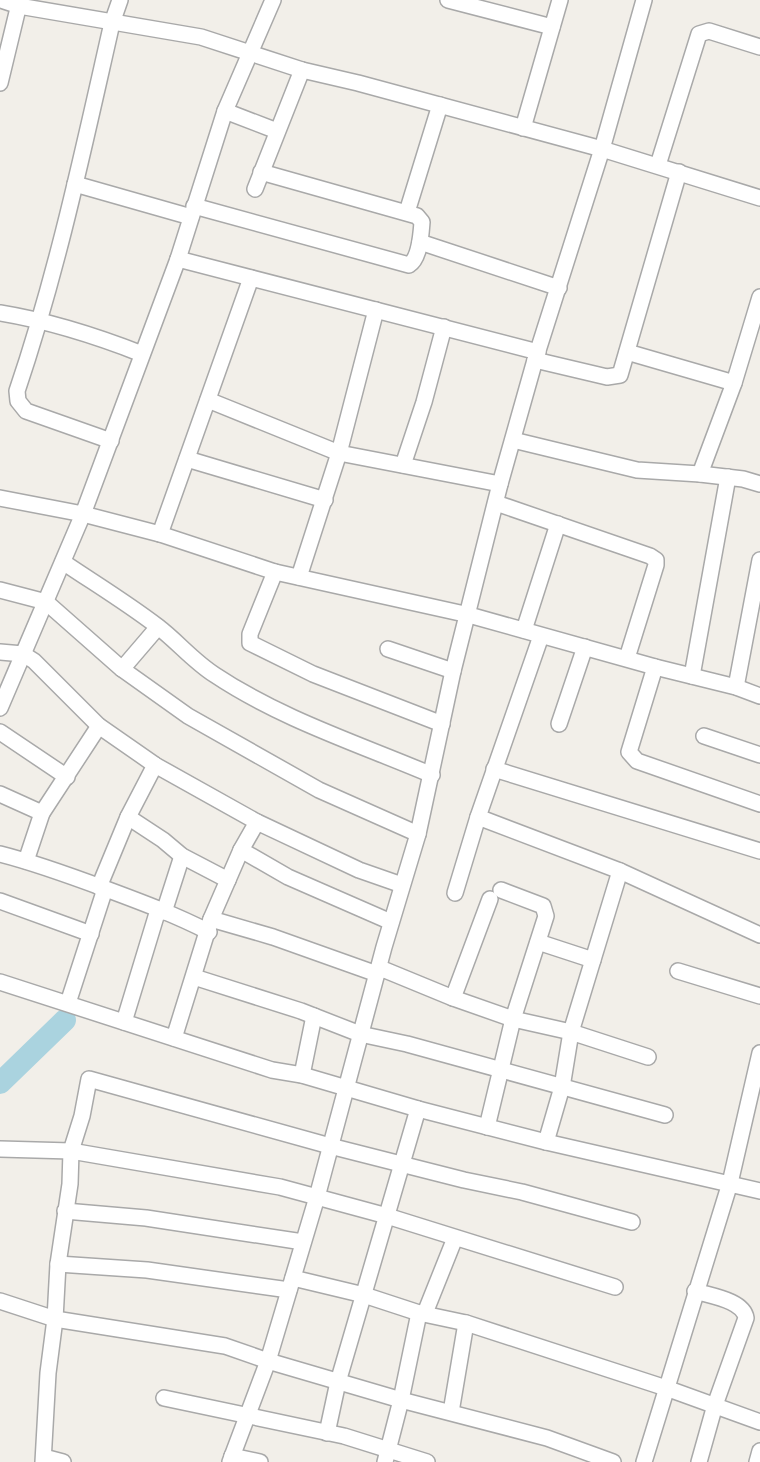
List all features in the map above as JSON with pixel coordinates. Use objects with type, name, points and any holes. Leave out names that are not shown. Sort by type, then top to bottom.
[{"type":"street","points":[[1,0],[112,23],[202,37],[302,70],[440,105],[658,165],[760,198]]},
{"type":"street","points":[[111,441],[26,410],[18,401],[17,390],[40,320],[76,184],[112,23],[120,0]]},
{"type":"street","points":[[0,708],[83,514],[178,258],[225,111],[273,0]]},
{"type":"street","points":[[448,0],[552,27]]},
{"type":"street","points":[[523,128],[560,0]]},
{"type":"street","points":[[260,1462],[231,1459],[268,1361],[318,1198],[345,1088],[391,922],[418,834],[453,671],[469,614],[500,484],[536,356],[602,150],[644,0]]},
{"type":"street","points":[[0,83],[20,3]]},
{"type":"street","points":[[658,165],[699,34],[709,31],[760,47]]},
{"type":"street","points":[[255,189],[302,70]]},
{"type":"street","points":[[407,212],[440,105]]},
{"type":"street","points":[[225,111],[277,131]]},
{"type":"street","points":[[76,184],[409,264],[414,262],[420,242],[421,218],[407,212],[261,172]]},
{"type":"street","points":[[178,258],[444,327],[536,356],[615,377],[620,374],[627,352],[679,172]]},
{"type":"street","points":[[420,242],[559,288]]},
{"type":"street","points":[[160,534],[251,278]]},
{"type":"street","points":[[700,474],[734,383],[759,305]]},
{"type":"street","points":[[298,577],[339,453],[376,310]]},
{"type":"street","points":[[0,313],[40,320],[109,341],[142,354]]},
{"type":"street","points":[[403,465],[424,402],[444,327]]},
{"type":"street","points":[[627,352],[734,383]]},
{"type":"street","points":[[208,400],[339,453],[500,484]]},
{"type":"street","points":[[513,440],[637,470],[728,477],[760,484]]},
{"type":"street","points":[[187,459],[325,500]]},
{"type":"street","points":[[692,676],[728,477]]},
{"type":"street","points":[[0,498],[83,514],[160,534],[275,572],[469,614],[541,636],[627,658],[760,696]]},
{"type":"street","points":[[496,503],[650,556],[656,560],[627,658]]},
{"type":"street","points":[[524,630],[558,524]]},
{"type":"street","points":[[63,562],[158,627],[182,650],[214,675],[270,707],[432,775]]},
{"type":"street","points":[[736,688],[759,570]]},
{"type":"street","points":[[275,572],[250,634],[250,643],[313,674],[442,724]]},
{"type":"street","points":[[0,590],[46,602],[122,669],[188,716],[319,790],[418,834]]},
{"type":"street","points":[[122,669],[158,627]]},
{"type":"street","points":[[455,894],[478,816],[541,636]]},
{"type":"street","points":[[559,724],[585,647]]},
{"type":"street","points":[[388,649],[453,671]]},
{"type":"street","points":[[0,652],[23,654],[46,672],[100,726],[155,766],[257,822],[359,870],[402,885]]},
{"type":"street","points":[[655,667],[629,752],[631,756],[637,761],[760,804]]},
{"type":"street","points":[[26,860],[42,813],[100,726]]},
{"type":"street","points":[[0,732],[67,777]]},
{"type":"street","points":[[704,736],[760,755]]},
{"type":"street","points":[[68,1003],[91,934],[102,888],[128,818],[155,766]]},
{"type":"street","points":[[494,769],[760,851]]},
{"type":"street","points":[[0,794],[42,813]]},
{"type":"street","points":[[478,816],[620,871],[760,935]]},
{"type":"street","points":[[128,818],[163,840],[182,856],[228,880]]},
{"type":"street","points":[[174,1038],[210,925],[241,850],[257,822]]},
{"type":"street","points":[[241,850],[288,878],[391,922]]},
{"type":"street","points":[[0,854],[26,860],[161,911],[210,925],[274,937],[378,971],[513,1019],[572,1032],[648,1057]]},
{"type":"street","points":[[124,1022],[161,911],[182,856]]},
{"type":"street","points":[[546,1142],[562,1087],[572,1032],[620,871]]},
{"type":"street","points":[[453,998],[496,895],[543,906],[546,910],[546,916],[513,1019],[487,1127]]},
{"type":"street","points":[[0,901],[91,934]]},
{"type":"street","points":[[538,942],[593,960]]},
{"type":"street","points":[[678,971],[760,996]]},
{"type":"street","points":[[194,977],[314,1016],[360,1034],[407,1044],[665,1115]]},
{"type":"street","points":[[0,982],[236,1060],[302,1075],[418,1109],[546,1142],[760,1191]]},
{"type":"street","points":[[302,1075],[314,1016]]},
{"type":"street","points":[[644,1462],[695,1291],[730,1183],[760,1052]]},
{"type":"street","points":[[63,1462],[43,1460],[46,1398],[58,1264],[70,1184],[71,1151],[82,1116],[88,1079],[330,1146],[522,1192],[632,1222]]},
{"type":"street","points":[[327,1433],[338,1382],[418,1109]]},
{"type":"street","points":[[0,1149],[71,1151],[280,1187],[387,1216],[616,1287]]},
{"type":"street","points":[[65,1211],[146,1218],[303,1242]]},
{"type":"street","points":[[386,1456],[422,1313],[455,1238]]},
{"type":"street","points":[[58,1264],[147,1270],[291,1284],[364,1295],[422,1313],[466,1323],[666,1388],[760,1422]]},
{"type":"street","points":[[695,1291],[740,1306],[746,1318],[715,1405],[699,1462]]},
{"type":"street","points":[[0,1301],[54,1319],[224,1346],[268,1361],[401,1400],[547,1438],[613,1462]]},
{"type":"street","points":[[450,1412],[466,1323]]},
{"type":"street","points":[[164,1398],[327,1433],[386,1456],[427,1462]]},
{"type":"street","points":[[756,1462],[760,1451]]},
{"type":"waterway","points":[[0,1083],[65,1020]]}]
